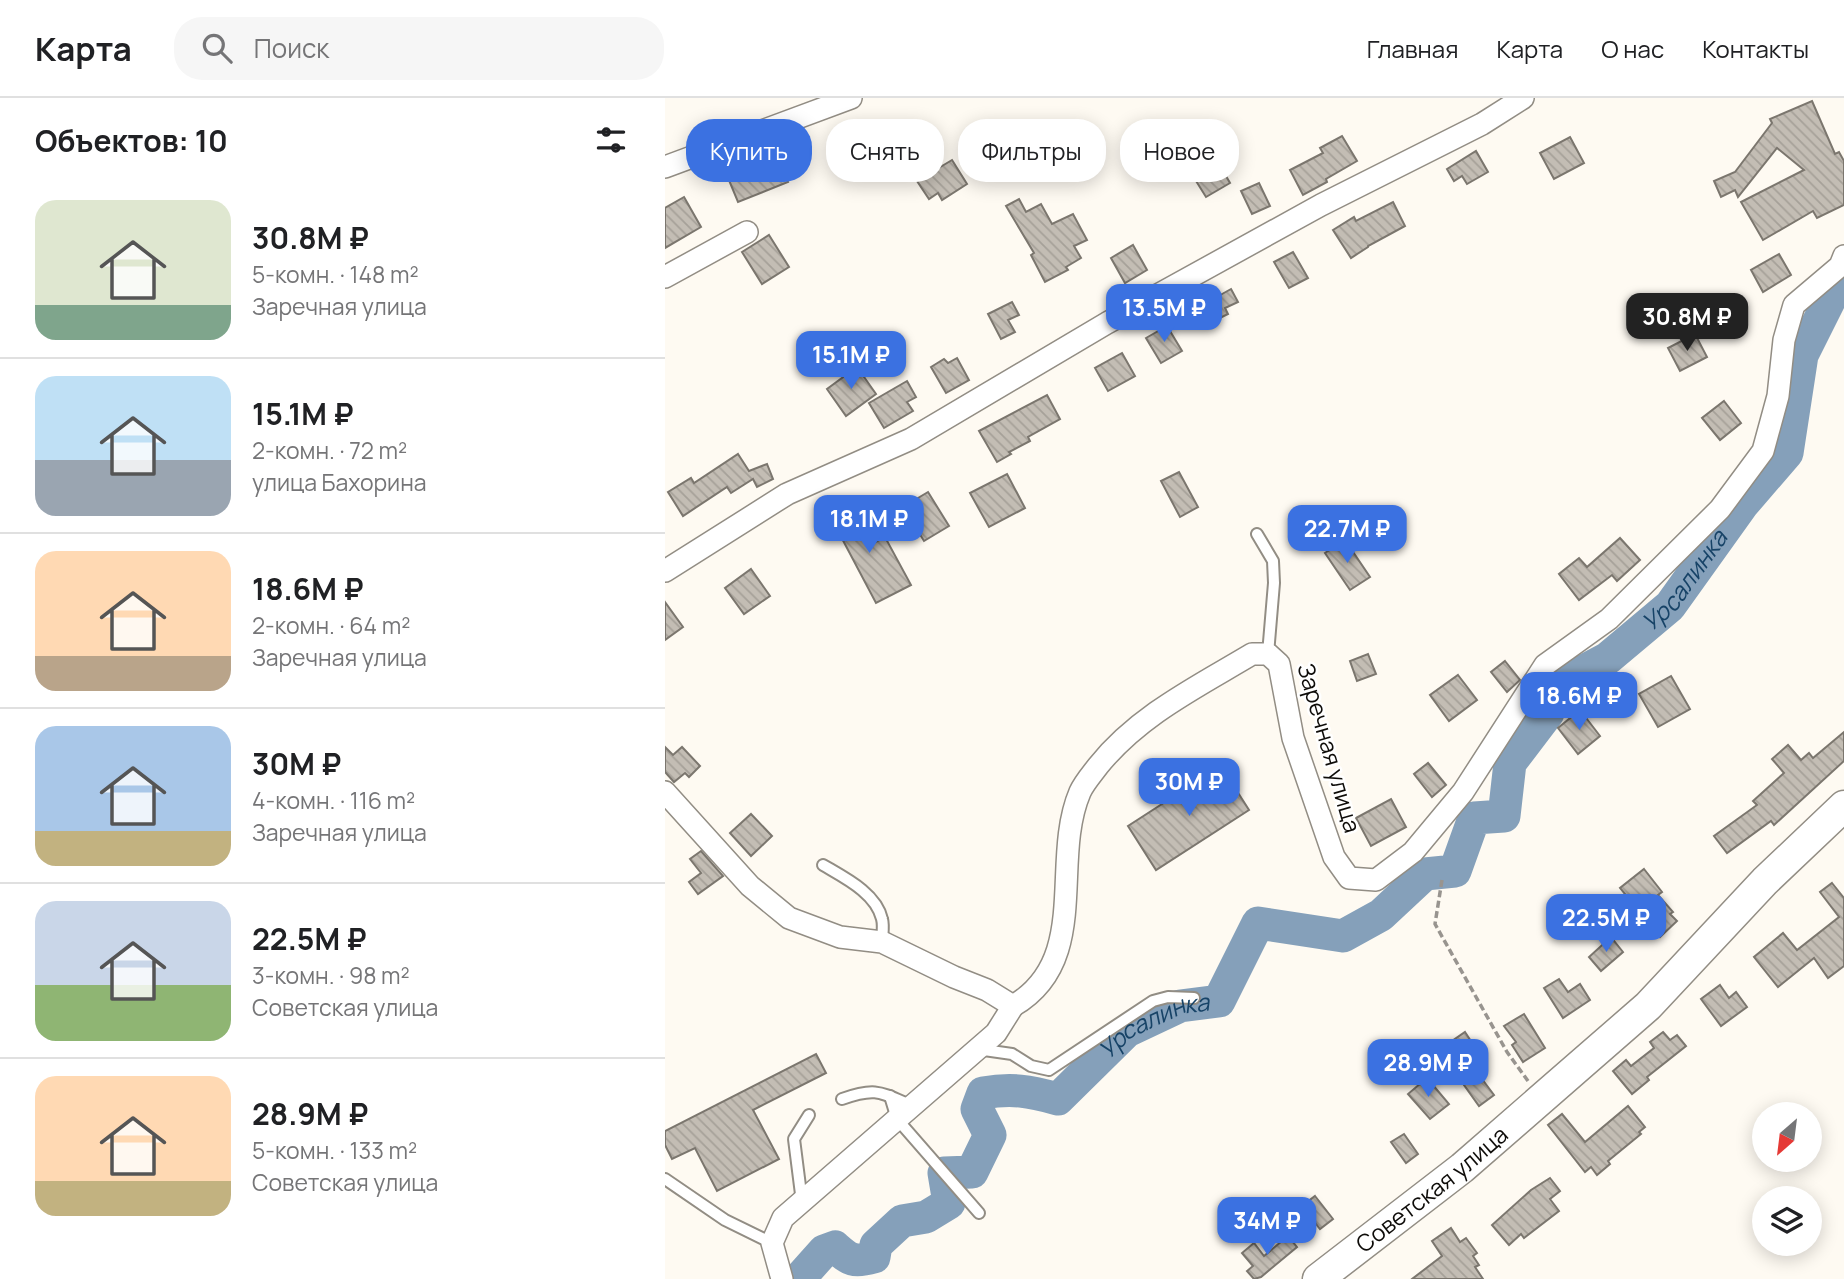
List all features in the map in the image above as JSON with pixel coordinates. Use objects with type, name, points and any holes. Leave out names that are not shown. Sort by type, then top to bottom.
[{"type":"street","points":[[665,167],[851,98]]},
{"type":"street","points":[[665,571],[787,494],[911,439],[1107,323],[1321,205],[1482,124],[1523,98]]},
{"type":"street","points":[[665,276],[747,232]]},
{"type":"street","name":"Заречная улица","points":[[772,1243],[783,1218],[996,1033],[1013,1006],[1026,999],[1047,976],[1063,932],[1070,829],[1080,791],[1115,745],[1154,712],[1252,654],[1268,654],[1279,664],[1293,738],[1333,857],[1349,878],[1376,880],[1413,852],[1463,792],[1545,665],[1609,619],[1720,509],[1763,451],[1778,396],[1784,340],[1794,305],[1840,266],[1844,256]]},
{"type":"street","points":[[665,792],[750,886],[789,918],[840,937],[882,942],[987,990],[1013,1006]]},
{"type":"street","name":"Советская улица","points":[[1318,1279],[1462,1168],[1648,1006],[1765,881],[1844,806]]},
{"type":"street","points":[[772,1243],[782,1279]]},
{"type":"lane","points":[[1257,534],[1273,561],[1268,654]]},
{"type":"lane","points":[[823,865],[852,882],[876,905],[883,920],[882,942]]},
{"type":"lane","points":[[977,1049],[1012,1055],[1031,1066],[1049,1070],[1153,1001],[1168,997],[1194,998]]},
{"type":"lane","points":[[842,1099],[861,1092],[879,1091],[890,1096],[979,1213]]},
{"type":"lane","points":[[890,1096],[904,1112]]},
{"type":"lane","points":[[802,1202],[794,1139],[810,1115]]},
{"type":"lane","points":[[665,1179],[725,1220],[772,1243]]},
{"type":"path","points":[[1443,880],[1435,924],[1507,1052],[1542,1100]]},
{"type":"building","points":[[1812,101],[1835,154],[1839,152],[1844,161],[1844,205],[1817,218],[1813,211],[1763,240],[1741,202],[1804,170],[1777,148],[1738,197],[1735,190],[1721,197],[1714,181],[1735,172],[1772,123],[1770,119]]},
{"type":"building","points":[[1342,136],[1357,161],[1303,195],[1290,170],[1323,153],[1320,148]]},
{"type":"building","points":[[1570,137],[1584,163],[1554,179],[1540,153]]},
{"type":"building","points":[[1476,151],[1488,172],[1467,184],[1462,176],[1454,181],[1447,169]]},
{"type":"building","points":[[952,160],[958,170],[958,182],[967,184],[942,200],[938,193],[929,199],[918,182],[944,182],[944,165]]},
{"type":"building","points":[[730,182],[788,182],[738,202]]},
{"type":"building","points":[[1197,182],[1229,182],[1230,183],[1206,197]]},
{"type":"building","points":[[1259,183],[1270,206],[1252,214],[1241,191]]},
{"type":"building","points":[[684,197],[701,227],[665,248],[665,208]]},
{"type":"building","points":[[1019,199],[1026,212],[1041,204],[1052,224],[1073,214],[1087,240],[1074,246],[1081,258],[1066,267],[1068,270],[1045,282],[1031,255],[1034,253],[1006,206]]},
{"type":"building","points":[[1393,202],[1405,226],[1351,258],[1333,230],[1354,217],[1356,221]]},
{"type":"building","points":[[769,235],[789,267],[762,284],[742,252]]},
{"type":"building","points":[[1133,245],[1147,270],[1125,283],[1111,258]]},
{"type":"building","points":[[1293,252],[1308,278],[1289,288],[1274,262]]},
{"type":"building","points":[[1779,254],[1791,275],[1763,292],[1751,270]]},
{"type":"building","points":[[1231,289],[1238,302],[1225,308],[1228,314],[1216,320],[1206,303]]},
{"type":"building","points":[[1012,302],[1019,315],[1008,320],[1015,332],[1001,339],[988,314]]},
{"type":"building","points":[[1167,326],[1182,351],[1161,363],[1146,338]]},
{"type":"building","points":[[1695,334],[1707,357],[1680,371],[1668,348]]},
{"type":"building","points":[[1122,353],[1135,376],[1108,391],[1095,368]]},
{"type":"building","points":[[957,358],[969,380],[946,393],[931,367],[944,359],[948,363]]},
{"type":"building","points":[[857,367],[876,394],[846,416],[827,389]]},
{"type":"building","points":[[907,381],[916,397],[907,402],[913,411],[884,428],[869,403]]},
{"type":"building","points":[[1047,395],[1060,419],[1028,437],[1030,441],[997,462],[979,431]]},
{"type":"building","points":[[1724,401],[1741,423],[1720,440],[1702,418]]},
{"type":"building","points":[[738,454],[749,471],[767,464],[773,479],[757,487],[753,479],[731,493],[727,487],[683,516],[668,492],[691,478],[694,483]]},
{"type":"building","points":[[1179,472],[1198,507],[1180,517],[1161,481]]},
{"type":"building","points":[[1007,474],[1025,508],[989,527],[970,493]]},
{"type":"building","points":[[928,492],[949,526],[924,541],[903,507]]},
{"type":"building","points":[[847,502],[870,545],[885,537],[911,585],[876,603],[838,531],[833,534],[823,514]]},
{"type":"building","points":[[1620,538],[1640,560],[1617,581],[1612,575],[1579,600],[1559,574],[1579,558],[1587,567]]},
{"type":"building","points":[[1345,540],[1370,577],[1350,590],[1325,553]]},
{"type":"building","points":[[751,569],[770,596],[744,614],[725,588]]},
{"type":"building","points":[[665,602],[683,627],[665,640]]},
{"type":"building","points":[[1368,654],[1376,674],[1357,681],[1350,661]]},
{"type":"building","points":[[1505,661],[1520,680],[1507,692],[1491,672]]},
{"type":"building","points":[[1458,675],[1477,700],[1449,721],[1430,695]]},
{"type":"building","points":[[1671,676],[1690,709],[1658,727],[1639,694]]},
{"type":"building","points":[[1580,710],[1600,736],[1578,754],[1558,728]]},
{"type":"building","points":[[1844,732],[1844,761],[1774,825],[1771,821],[1727,853],[1714,836],[1757,805],[1753,801],[1784,773],[1772,759],[1788,745],[1801,760],[1809,753],[1813,758]]},
{"type":"building","points":[[665,747],[673,755],[682,747],[700,766],[689,777],[685,773],[674,782],[665,772]]},
{"type":"building","points":[[1428,763],[1446,785],[1432,797],[1414,774]]},
{"type":"building","points":[[1221,766],[1249,810],[1156,870],[1128,826]]},
{"type":"building","points":[[1391,799],[1406,827],[1371,846],[1356,818]]},
{"type":"building","points":[[751,814],[772,836],[751,856],[730,833]]},
{"type":"building","points":[[701,851],[723,876],[698,894],[689,882],[701,873],[690,859]]},
{"type":"building","points":[[1644,869],[1662,892],[1658,895],[1677,921],[1660,937],[1620,888]]},
{"type":"building","points":[[1832,883],[1844,898],[1844,966],[1828,978],[1814,958],[1778,987],[1754,957],[1783,933],[1797,950],[1839,917],[1820,892]]},
{"type":"building","points":[[1611,937],[1623,952],[1601,971],[1589,957]]},
{"type":"building","points":[[1559,979],[1568,992],[1580,984],[1590,1000],[1563,1018],[1544,988]]},
{"type":"building","points":[[1720,985],[1729,998],[1736,992],[1747,1007],[1721,1026],[1701,999]]},
{"type":"building","points":[[1524,1014],[1545,1048],[1523,1062],[1512,1045],[1516,1042],[1504,1026]]},
{"type":"building","points":[[1465,1032],[1480,1055],[1476,1071],[1494,1095],[1479,1106],[1439,1050]]},
{"type":"building","points":[[1663,1032],[1670,1040],[1677,1035],[1686,1046],[1647,1077],[1649,1080],[1632,1094],[1613,1071],[1626,1060],[1631,1066],[1654,1048],[1650,1042]]},
{"type":"building","points":[[816,1054],[826,1073],[753,1110],[779,1159],[717,1191],[695,1148],[672,1159],[665,1145],[665,1131]]},
{"type":"building","points":[[1427,1078],[1449,1104],[1430,1119],[1408,1094]]},
{"type":"building","points":[[1628,1106],[1645,1127],[1639,1132],[1641,1134],[1608,1161],[1610,1164],[1597,1175],[1591,1167],[1585,1172],[1548,1125],[1562,1114],[1585,1142]]},
{"type":"building","points":[[1404,1134],[1418,1154],[1406,1163],[1391,1142]]},
{"type":"building","points":[[1550,1178],[1560,1191],[1550,1199],[1559,1211],[1524,1238],[1521,1234],[1509,1245],[1492,1225],[1531,1190]]},
{"type":"building","points":[[1315,1196],[1333,1219],[1320,1229],[1302,1206]]},
{"type":"building","points":[[1451,1228],[1460,1242],[1466,1238],[1477,1253],[1473,1256],[1479,1265],[1475,1267],[1483,1279],[1412,1279],[1442,1256],[1432,1241]]},
{"type":"building","points":[[1288,1236],[1297,1247],[1261,1277],[1254,1279],[1247,1271],[1253,1266],[1242,1253],[1254,1243],[1264,1256]]},
{"type":"waterway","name":"Урсалинка","points":[[799,1279],[824,1251],[835,1247],[852,1259],[874,1257],[876,1245],[902,1221],[926,1217],[949,1203],[944,1173],[972,1172],[990,1135],[977,1109],[983,1093],[1021,1091],[1058,1099],[1127,1031],[1180,1006],[1219,1001],[1258,923],[1343,936],[1381,915],[1425,874],[1455,871],[1474,818],[1504,816],[1510,763],[1548,713],[1557,685],[1608,658],[1670,606],[1743,504],[1787,453],[1802,355],[1835,289],[1844,282]]}]
